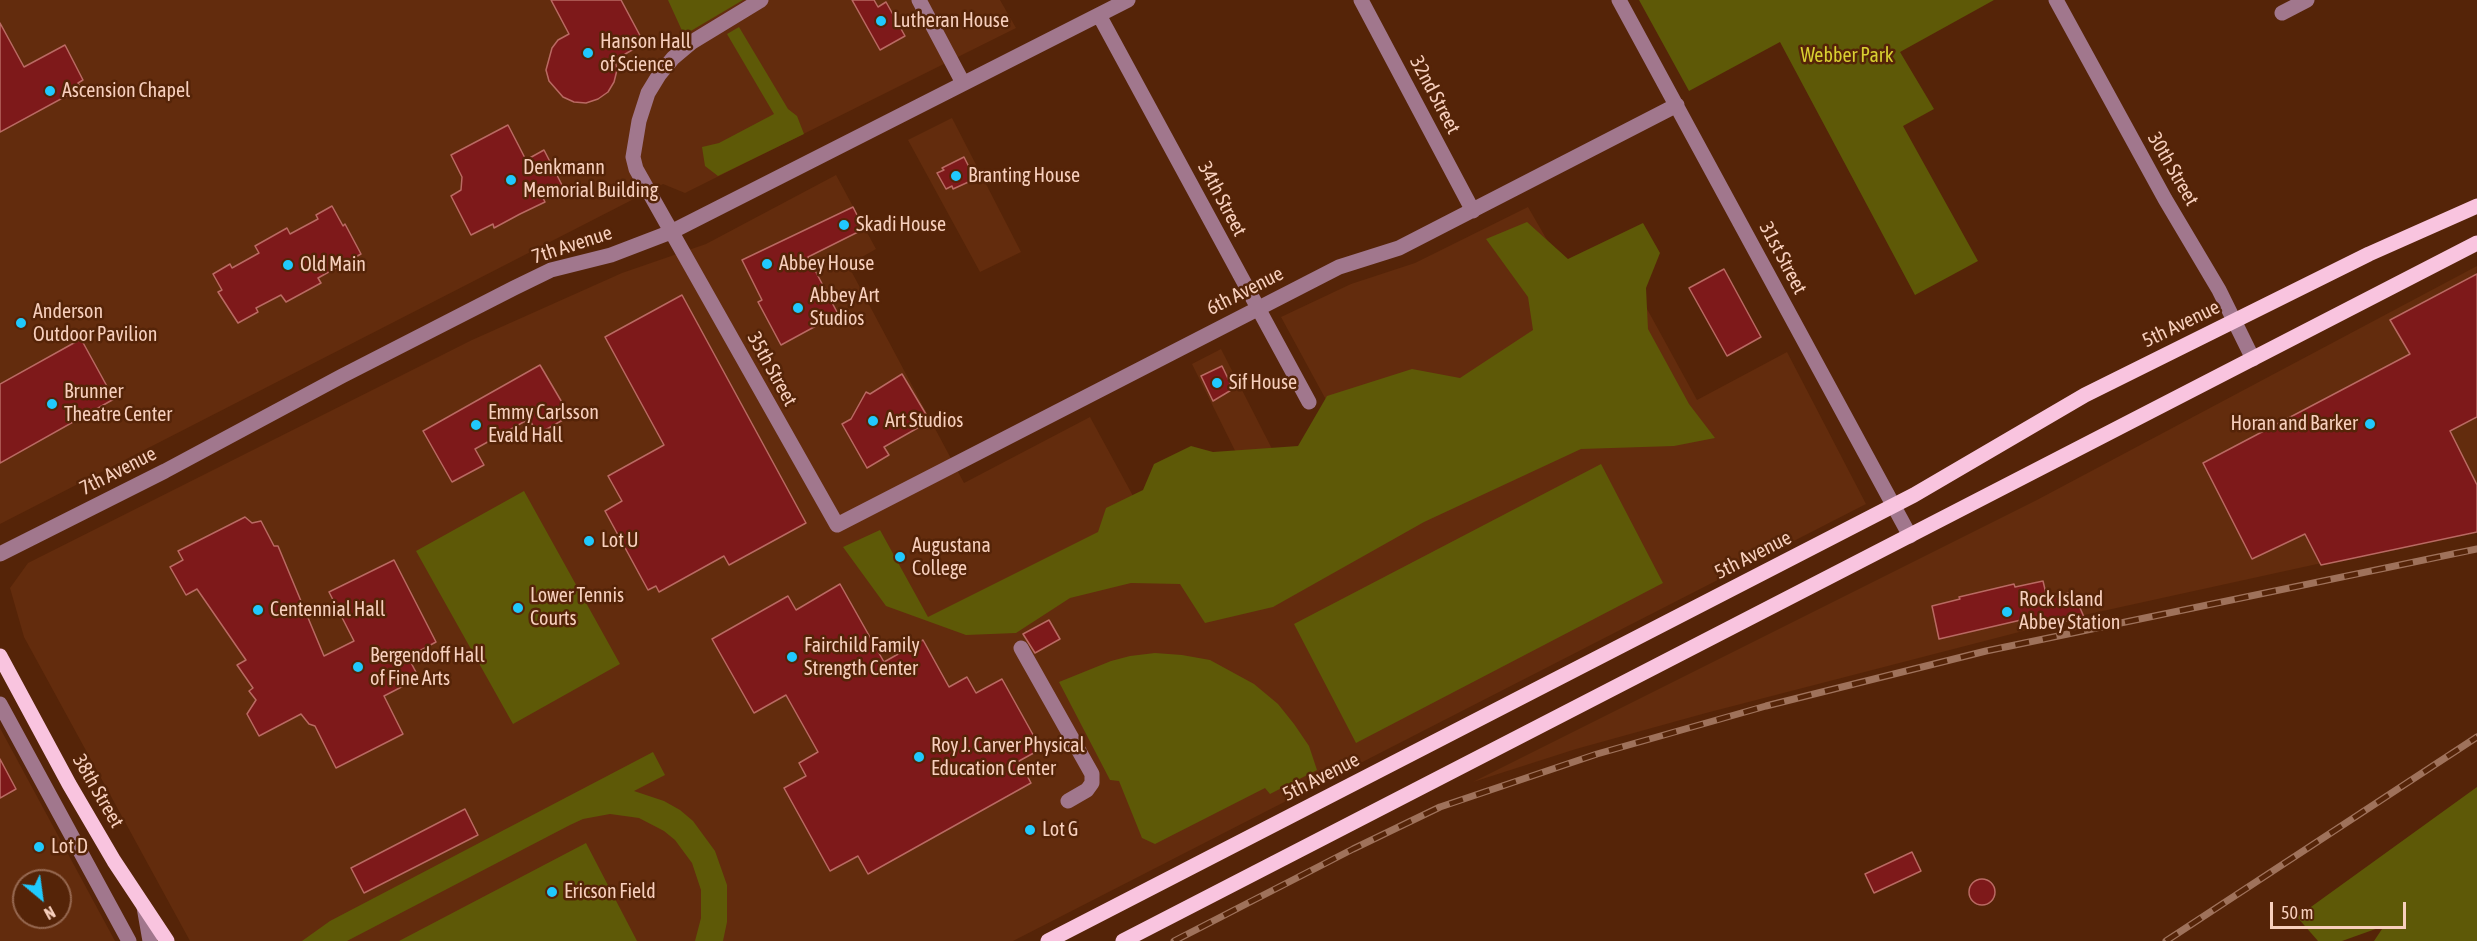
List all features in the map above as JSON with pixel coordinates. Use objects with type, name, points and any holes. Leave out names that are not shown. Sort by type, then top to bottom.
[{"type":"main road","name":"5th Avenue","points":[[1048,941],[1895,505],[1973,463],[2056,410],[2369,254],[2477,206]]},
{"type":"main road","points":[[1123,941],[2477,243]]},
{"type":"main road","name":"38th Street","points":[[0,657],[69,784],[167,941]]},
{"type":"street","name":"35th Street","points":[[761,0],[692,42],[673,58],[648,93],[639,121],[633,157],[636,169],[837,525]]},
{"type":"street","points":[[919,0],[963,83]]},
{"type":"street","name":"7th Avenue","points":[[0,554],[165,471],[351,371],[551,270],[611,255],[671,232],[1128,0]]},
{"type":"street","name":"32nd Street","points":[[1360,0],[1473,211]]},
{"type":"street","name":"31st Street","points":[[1619,0],[1910,536]]},
{"type":"street","name":"30th Street","points":[[2056,0],[2235,322],[2253,359]]},
{"type":"street","points":[[2282,13],[2307,0]]},
{"type":"street","name":"34th Street","points":[[1099,15],[1309,402]]},
{"type":"street","name":"6th Avenue","points":[[837,525],[1339,267],[1399,248],[1677,105]]},
{"type":"street","points":[[1021,648],[1092,774],[1092,783],[1087,790],[1068,801]]},
{"type":"street","points":[[0,704],[129,941]]},
{"type":"street","points":[[144,907],[150,941]]},
{"type":"shaded area","points":[[0,0],[1000,0],[1016,28],[685,193],[663,184],[0,524]]},
{"type":"shaded area","points":[[952,118],[1021,252],[980,272],[908,140]]},
{"type":"shaded area","name":"Augustana College","points":[[836,175],[876,249],[848,265],[964,483],[1090,417],[1163,551],[1261,503],[1192,364],[1221,349],[1292,488],[1356,455],[1281,317],[1351,284],[1415,263],[1528,207],[1577,292],[1624,267],[1697,400],[1787,352],[1866,504],[1013,941],[190,941],[24,637],[10,588],[28,563],[472,340],[622,273],[706,244]]},
{"type":"shaded area","points":[[2477,266],[2477,529],[2089,614],[1706,713],[1576,749],[1473,782],[2035,501]]},
{"type":"shaded area","name":"Lot D","points":[[0,728],[115,941],[0,941]]},
{"type":"green space","points":[[668,0],[743,0],[684,35]]},
{"type":"green space","name":"Webber Park","points":[[1639,0],[1994,0],[1900,52],[1934,109],[1903,126],[1978,261],[1915,295],[1780,42],[1689,91]]},
{"type":"green space","points":[[739,27],[788,109],[797,116],[804,134],[718,176],[705,166],[702,147],[719,143],[774,114],[727,34]]},
{"type":"green space","points":[[1527,222],[1568,259],[1643,223],[1660,253],[1646,288],[1648,329],[1689,404],[1715,438],[1674,446],[1581,449],[1424,522],[1273,607],[1205,623],[1180,584],[1131,583],[1070,598],[1016,633],[966,635],[886,606],[843,547],[880,530],[928,617],[1098,532],[1106,508],[1143,490],[1154,464],[1191,446],[1213,452],[1298,446],[1327,396],[1412,369],[1460,378],[1533,330],[1528,297],[1486,239]]},
{"type":"green space","points":[[1601,464],[1663,583],[1356,743],[1294,624]]},
{"type":"green space","name":"Lower Tennis Courts","points":[[524,491],[620,664],[513,724],[416,551]]},
{"type":"green space","points":[[1155,653],[1210,660],[1254,684],[1278,704],[1294,724],[1309,746],[1317,770],[1270,794],[1265,788],[1155,844],[1142,838],[1119,781],[1110,780],[1059,682],[1111,661]]},
{"type":"green space","points":[[653,752],[665,775],[634,791],[664,801],[680,810],[693,821],[715,851],[727,885],[727,922],[723,941],[695,941],[701,918],[701,890],[692,863],[675,840],[664,831],[639,818],[610,814],[583,819],[570,825],[347,941],[302,941],[330,921]]},
{"type":"green space","points":[[2477,787],[2477,941],[2374,941],[2384,926],[2342,941],[2318,941],[2297,917]]},
{"type":"green space","name":"Ericson Field","points":[[586,843],[637,941],[399,941]]},
{"type":"building","name":"Hanson Hall of Science","points":[[551,0],[621,0],[644,43],[615,60],[617,70],[614,82],[608,92],[598,99],[586,103],[574,102],[563,97],[549,81],[546,70],[552,48],[558,40],[569,34]]},
{"type":"building","name":"Lutheran House","points":[[852,0],[874,0],[878,7],[886,2],[905,36],[880,50]]},
{"type":"building","points":[[0,23],[24,67],[65,45],[83,80],[78,83],[81,88],[0,132]]},
{"type":"building","name":"Denkmann Memorial Building","points":[[508,125],[526,160],[544,150],[563,187],[543,198],[545,202],[494,228],[493,224],[471,235],[451,196],[461,190],[462,177],[451,155]]},
{"type":"building","name":"Branting House","points":[[964,157],[975,179],[953,189],[952,186],[946,189],[937,173]]},
{"type":"building","name":"Old Main","points":[[332,206],[343,226],[345,224],[361,254],[318,278],[321,283],[286,302],[281,295],[256,308],[258,312],[238,323],[218,292],[222,290],[213,274],[230,264],[232,268],[259,253],[255,246],[287,228],[290,234],[318,219],[316,215]]},
{"type":"building","points":[[853,207],[864,229],[808,257],[838,314],[781,345],[758,302],[762,300],[742,260]]},
{"type":"building","points":[[1724,269],[1761,337],[1727,356],[1689,288]]},
{"type":"building","name":"Horan and Barker","points":[[2477,274],[2477,417],[2450,431],[2477,485],[2477,532],[2321,565],[2305,534],[2252,559],[2203,463],[2410,354],[2390,320]]},
{"type":"building","points":[[682,295],[806,523],[729,565],[724,556],[659,592],[656,586],[648,590],[605,511],[622,501],[608,476],[664,445],[605,337]]},
{"type":"building","name":"Brunner Theatre Center","points":[[81,339],[114,399],[0,463],[0,384]]},
{"type":"building","name":"Emmy Carlsson Evald Hall","points":[[540,365],[570,416],[538,434],[529,419],[475,449],[484,465],[452,482],[423,431]]},
{"type":"building","name":"Sif House","points":[[1222,366],[1233,389],[1213,401],[1201,376]]},
{"type":"building","name":"Art Studios","points":[[902,374],[930,421],[884,447],[889,455],[867,468],[842,424],[851,419],[866,392],[870,394]]},
{"type":"building","points":[[245,517],[252,523],[261,521],[274,546],[278,546],[324,656],[354,641],[329,592],[394,560],[436,642],[408,657],[419,678],[384,696],[403,734],[336,768],[315,726],[309,724],[301,714],[259,736],[247,714],[256,700],[249,691],[253,688],[237,665],[246,660],[197,589],[186,595],[170,567],[183,560],[178,551]]},
{"type":"building","name":"Rock Island Abbey Station","points":[[2043,581],[2047,598],[2073,592],[2084,617],[2036,628],[2034,617],[1939,639],[1932,606],[2014,584],[2015,587]]},
{"type":"building","name":"Roy J. Carver Physical Education Center","points":[[840,584],[884,662],[923,640],[949,687],[967,677],[976,693],[1002,679],[1041,749],[1019,761],[1031,783],[868,874],[858,856],[830,871],[784,788],[806,776],[799,763],[818,752],[786,695],[754,713],[712,639],[788,596],[796,610]]},
{"type":"building","points":[[1049,620],[1060,639],[1035,653],[1023,634]]},
{"type":"building","points":[[0,759],[16,789],[0,798]]},
{"type":"building","points":[[465,809],[478,835],[364,893],[351,868]]},
{"type":"building","points":[[1912,852],[1921,871],[1874,893],[1865,874]]},
{"type":"building","points":[[1982,879],[1991,883],[1995,892],[1991,901],[1982,905],[1973,901],[1969,892],[1973,883]]},
{"type":"railway","points":[[1174,941],[1440,807],[1597,754],[1766,706],[1986,651],[2477,549]]},
{"type":"railway","points":[[2166,941],[2477,737]]},
{"type":"place","name":"Lutheran House","points":[[881,21]]},
{"type":"place","name":"Hanson Hall of Science","points":[[588,53]]},
{"type":"place","name":"Ascension Chapel","points":[[50,91]]},
{"type":"place","name":"Branting House","points":[[956,176]]},
{"type":"place","name":"Denkmann Memorial Building","points":[[511,180]]},
{"type":"place","name":"Skadi House","points":[[844,225]]},
{"type":"place","name":"Abbey House","points":[[767,264]]},
{"type":"place","name":"Old Main","points":[[288,265]]},
{"type":"place","name":"Abbey Art Studios","points":[[798,308]]},
{"type":"place","name":"Anderson Outdoor Pavilion","points":[[21,323]]},
{"type":"place","name":"Sif House","points":[[1217,383]]},
{"type":"place","name":"Brunner Theatre Center","points":[[52,404]]},
{"type":"place","name":"Art Studios","points":[[873,421]]},
{"type":"place","name":"Horan and Barker","points":[[2370,424]]},
{"type":"place","name":"Emmy Carlsson Evald Hall","points":[[476,425]]},
{"type":"place","name":"Lot U","points":[[589,541]]},
{"type":"place","name":"Augustana College","points":[[900,557]]},
{"type":"place","name":"Lower Tennis Courts","points":[[518,608]]},
{"type":"place","name":"Centennial Hall","points":[[258,610]]},
{"type":"place","name":"Rock Island Abbey Station","points":[[2007,612]]},
{"type":"place","name":"Fairchild Family Strength Center","points":[[792,657]]},
{"type":"place","name":"Bergendoff Hall of Fine Arts","points":[[358,667]]},
{"type":"place","name":"Roy J. Carver Physical Education Center","points":[[919,757]]},
{"type":"place","name":"Lot G","points":[[1030,830]]},
{"type":"place","name":"Lot D","points":[[39,847]]},
{"type":"place","name":"Ericson Field","points":[[552,892]]}]
